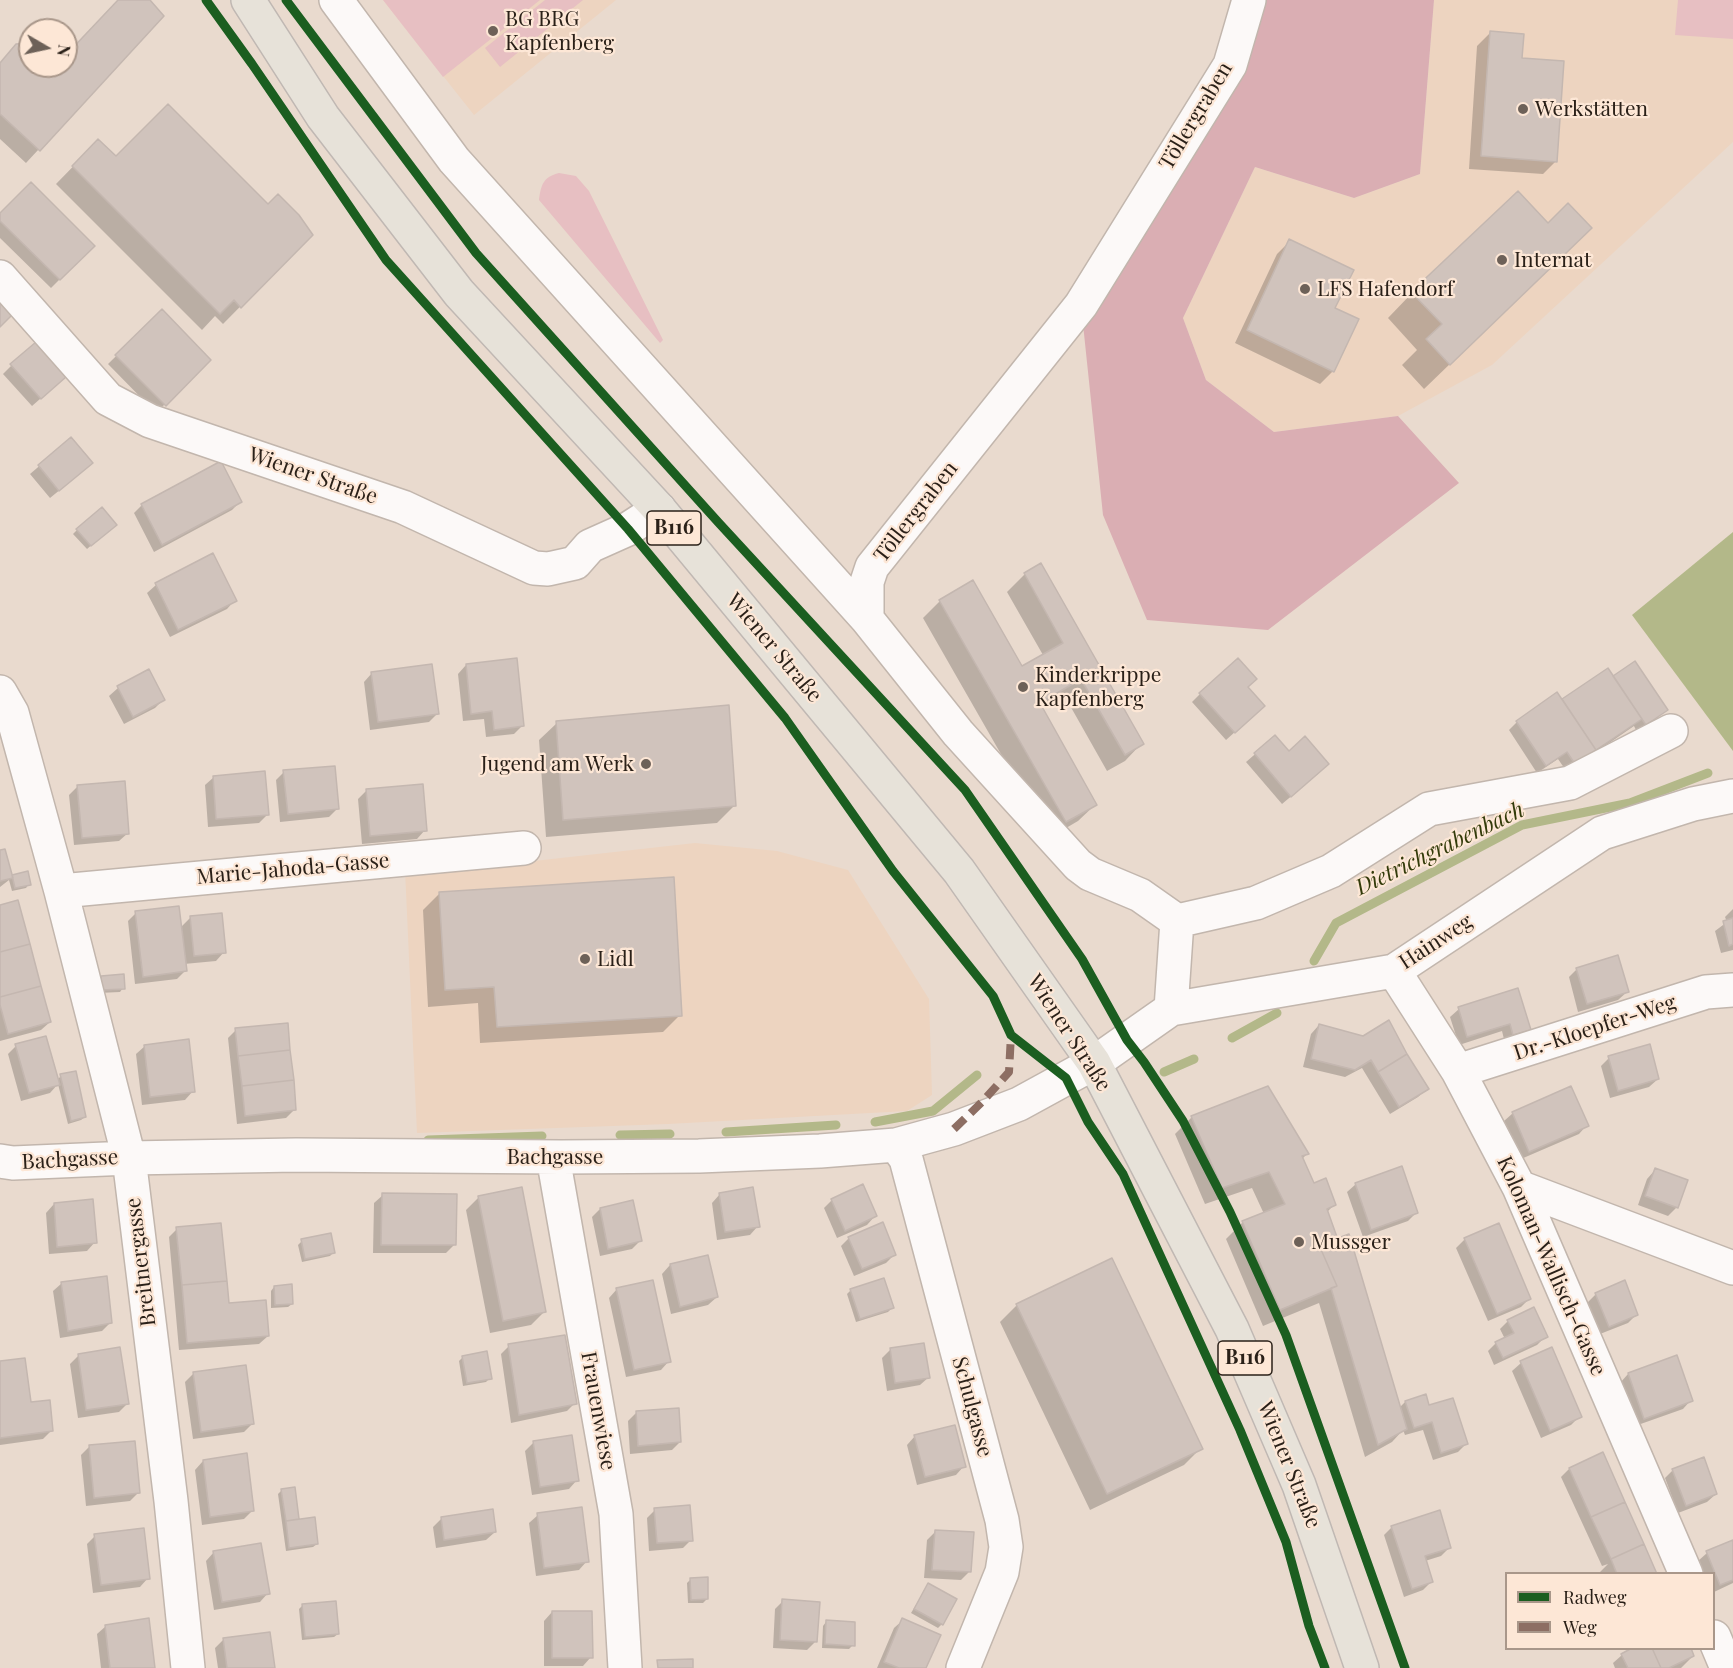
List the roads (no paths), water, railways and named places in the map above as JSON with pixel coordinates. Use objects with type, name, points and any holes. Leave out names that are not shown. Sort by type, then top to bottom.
[{"type":"main road","name":"Wiener Straße","points":[[248,0],[323,117],[459,293],[659,509],[959,871],[1094,1063],[1233,1329],[1299,1485],[1362,1668]]},
{"type":"street","points":[[336,0],[454,160],[867,619],[958,733],[1078,865],[1090,874],[1140,894],[1177,921],[1256,903],[1331,871],[1429,809],[1570,783],[1671,731]]},
{"type":"street","name":"Töllergraben","points":[[867,619],[867,582],[872,567],[1081,305],[1230,65],[1249,0]]},
{"type":"street","name":"Wiener Straße","points":[[0,277],[108,399],[132,413],[403,507],[534,568],[548,569],[575,562],[590,546],[628,529],[659,509]]},
{"type":"street","name":"Breitnergasse","points":[[0,692],[12,713],[62,891],[129,1158],[171,1501],[188,1668]]},
{"type":"street","name":"Hainweg","points":[[1094,1063],[1171,1009],[1394,971],[1602,833],[1693,804],[1733,796]]},
{"type":"street","name":"Marie-Jahoda-Gasse","points":[[62,891],[524,848]]},
{"type":"street","points":[[1171,1009],[1177,921]]},
{"type":"street","name":"Koloman-Wallisch-Gasse","points":[[1394,971],[1458,1071],[1519,1187],[1685,1572]]},
{"type":"street","name":"Dr.-Kloepfer-Weg","points":[[1458,1071],[1706,992],[1733,990]]},
{"type":"street","name":"Bachgasse","points":[[0,1161],[13,1163],[296,1155],[699,1156],[896,1145],[954,1128],[1018,1104],[1094,1063]]},
{"type":"street","name":"Schulgasse","points":[[896,1145],[906,1159],[1002,1520],[1006,1547],[1002,1572],[963,1668]]},
{"type":"street","name":"Frauenwiese","points":[[553,1157],[616,1514],[625,1668]]},
{"type":"street","points":[[1519,1187],[1733,1268]]},
{"type":"street","points":[[1715,1642],[1727,1668]]},
{"type":"waterway","name":"Dietrichgrabenbach","points":[[1314,961],[1336,923],[1522,825],[1630,803],[1708,773]]},
{"type":"waterway","name":"Dietrichgrabenbach","points":[[1232,1038],[1277,1013]]},
{"type":"waterway","name":"Dietrichgrabenbach","points":[[1164,1072],[1194,1059]]},
{"type":"waterway","name":"Dietrichgrabenbach","points":[[875,1122],[933,1111],[977,1075]]},
{"type":"waterway","name":"Dietrichgrabenbach","points":[[726,1132],[836,1125]]},
{"type":"waterway","name":"Dietrichgrabenbach","points":[[620,1135],[670,1134]]},
{"type":"waterway","name":"Dietrichgrabenbach","points":[[428,1140],[542,1136]]},
{"type":"place","name":"BG BRG Kapfenberg","points":[[493,31]]},
{"type":"place","name":"Werkstätten","points":[[1523,109]]},
{"type":"place","name":"Internat","points":[[1502,260]]},
{"type":"place","name":"LFS Hafendorf","points":[[1305,289]]},
{"type":"place","name":"Kinderkrippe Kapfenberg","points":[[1023,687]]},
{"type":"place","name":"Jugend am Werk","points":[[646,764]]},
{"type":"place","name":"Lidl","points":[[585,959]]},
{"type":"place","name":"Mussger","points":[[1299,1242]]}]
